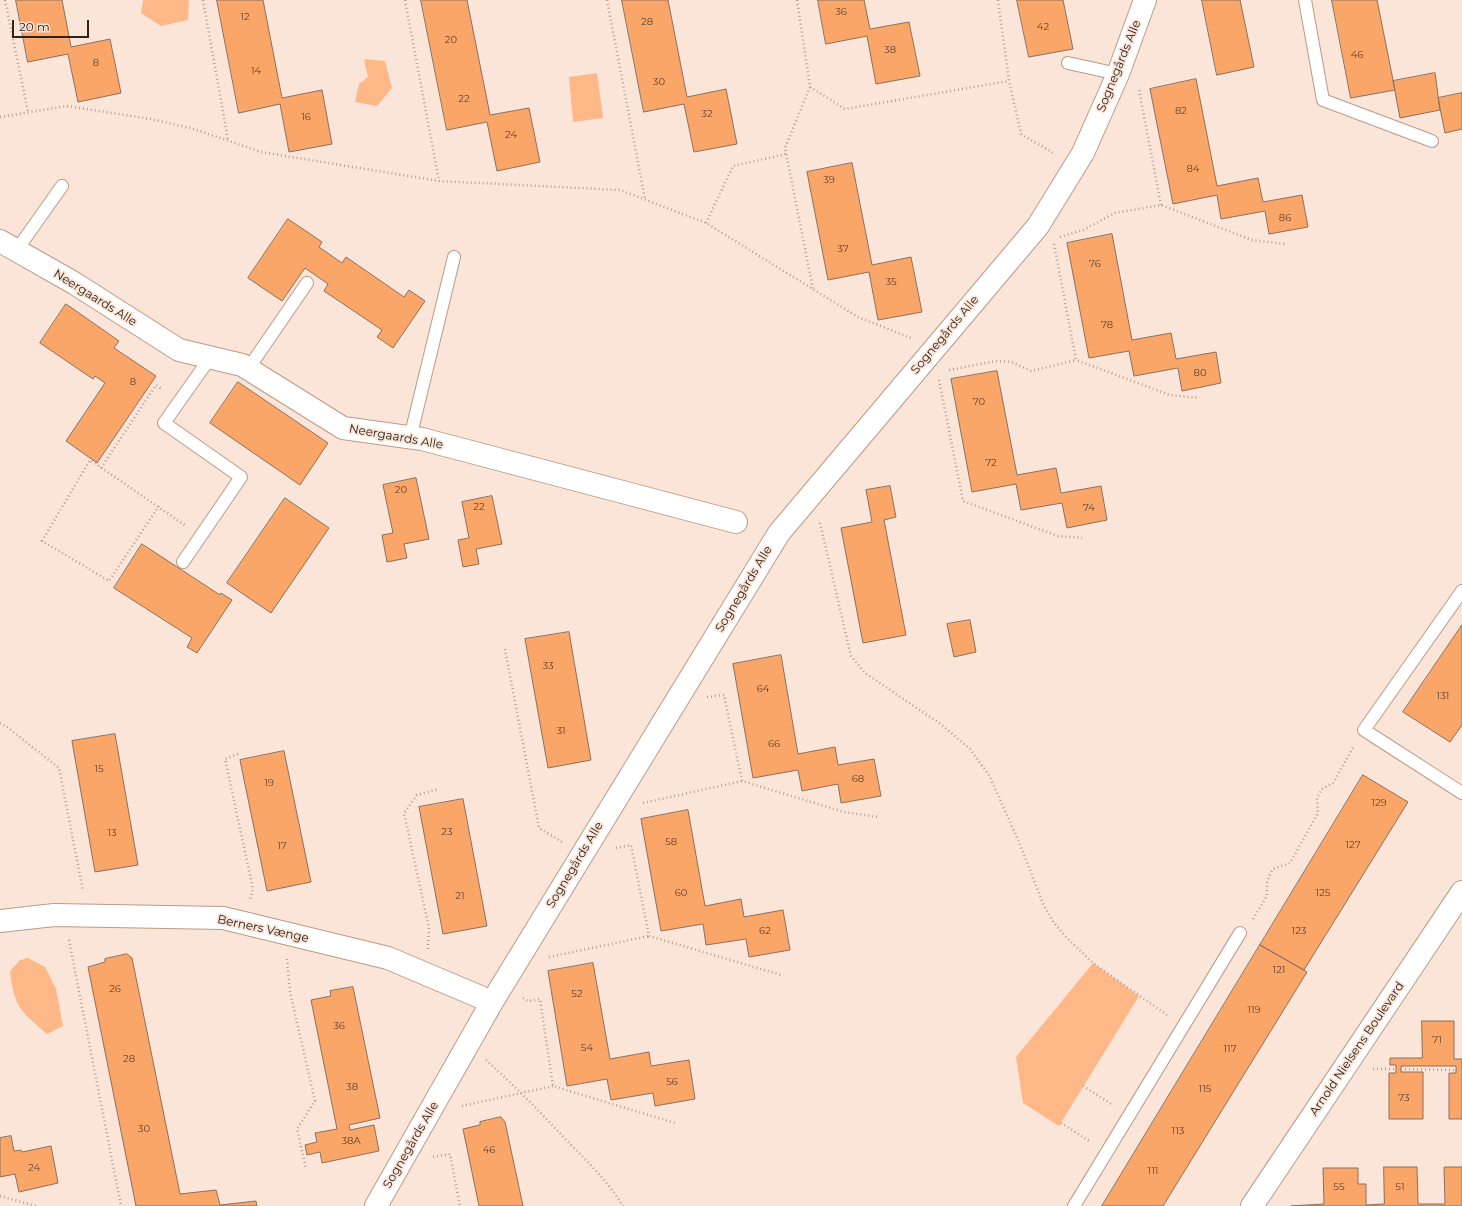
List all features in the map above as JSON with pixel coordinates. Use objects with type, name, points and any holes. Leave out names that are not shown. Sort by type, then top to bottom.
[{"type":"street","name":"Sognegårds Alle","points":[[376,1206],[497,994],[779,533],[813,492],[932,361],[1038,226],[1083,153],[1118,74],[1145,0]]},
{"type":"street","name":"Neergaards Alle","points":[[8,246],[74,283],[179,350],[242,365],[343,428],[410,438],[736,522]]},
{"type":"street","name":"Arnold Nielsens Boulevard","points":[[1252,1206],[1462,892]]},
{"type":"street","name":"Berners Vænge","points":[[0,921],[64,914],[223,918],[388,958],[421,972],[497,994]]},
{"type":"lane","points":[[1305,0],[1323,100],[1432,141]]},
{"type":"lane","points":[[1068,63],[1118,74]]},
{"type":"lane","points":[[8,246],[62,186]]},
{"type":"lane","points":[[410,438],[454,256]]},
{"type":"lane","points":[[248,369],[307,284]]},
{"type":"lane","points":[[184,562],[241,477],[164,423],[210,358]]},
{"type":"lane","points":[[1462,591],[1364,730],[1462,792]]},
{"type":"lane","points":[[1074,1206],[1240,933]]},
{"type":"path","points":[[5,0],[28,112]]},
{"type":"path","points":[[203,0],[228,140]]},
{"type":"path","points":[[405,0],[439,181]]},
{"type":"path","points":[[607,0],[645,199]]},
{"type":"path","points":[[797,0],[810,87],[785,148],[813,290]]},
{"type":"path","points":[[998,0],[1009,81],[1021,134],[1075,166]]},
{"type":"path","points":[[1118,74],[1138,87],[1161,205]]},
{"type":"path","points":[[810,87],[845,109],[1009,81]]},
{"type":"path","points":[[0,117],[68,106],[151,119],[194,129],[261,152],[439,181],[620,190],[706,223],[945,370],[996,361],[1011,362],[1031,371],[1076,360],[1170,395],[1198,398]]},
{"type":"path","points":[[706,223],[733,166],[786,154]]},
{"type":"path","points":[[1076,360],[1053,239],[1083,230],[1115,213],[1161,205],[1252,240],[1285,244]]},
{"type":"path","points":[[932,361],[963,501],[1058,536],[1082,538]]},
{"type":"path","points":[[101,468],[156,385],[179,402]]},
{"type":"path","points":[[159,506],[109,581],[42,541],[90,460],[159,506],[201,536]]},
{"type":"path","points":[[813,492],[851,656],[865,673],[942,725],[978,759],[988,775],[1019,842],[1044,906],[1054,923],[1068,939],[1093,963],[1184,1026]]},
{"type":"path","points":[[505,649],[539,828],[562,842],[585,850],[602,850],[631,845],[649,936]]},
{"type":"path","points":[[680,694],[688,699],[724,695],[742,781]]},
{"type":"path","points":[[0,723],[59,768],[88,915]]},
{"type":"path","points":[[1240,933],[1246,931],[1267,896],[1267,883],[1273,869],[1290,863],[1318,813],[1317,798],[1322,789],[1333,782],[1364,730]]},
{"type":"path","points":[[238,754],[225,759],[253,889],[245,923]]},
{"type":"path","points":[[614,802],[636,806],[647,801],[742,781],[844,812],[878,817]]},
{"type":"path","points":[[421,972],[428,949],[429,928],[404,813],[418,795],[440,788]]},
{"type":"path","points":[[64,914],[121,1206]]},
{"type":"path","points":[[283,932],[290,992],[315,1101],[297,1129],[306,1169]]},
{"type":"path","points":[[522,953],[529,958],[539,959],[649,936],[781,976]]},
{"type":"path","points":[[497,994],[528,1001],[540,1000],[554,1086]]},
{"type":"path","points":[[468,1043],[522,1093],[614,1192],[622,1206]]},
{"type":"path","points":[[1401,1069],[1456,1070]]},
{"type":"path","points":[[1374,1070],[1396,1070]]},
{"type":"path","points":[[428,1114],[554,1086],[675,1123]]},
{"type":"path","points":[[1083,1086],[1130,1115]]},
{"type":"path","points":[[1061,1123],[1107,1152]]},
{"type":"path","points":[[409,1148],[427,1158],[450,1154],[460,1206]]},
{"type":"path","points":[[0,1196],[36,1206]]},
{"type":"shaded area","points":[[143,0],[189,0],[188,20],[161,26],[141,13]]},
{"type":"shaded area","points":[[364,59],[385,61],[392,88],[377,106],[355,102],[359,84],[368,77]]},
{"type":"shaded area","points":[[597,73],[603,118],[573,122],[569,77]]},
{"type":"shaded area","points":[[28,958],[45,967],[56,989],[63,1026],[47,1034],[20,1008],[14,993],[10,971],[20,960]]},
{"type":"shaded area","points":[[1093,963],[1139,996],[1059,1126],[1023,1103],[1016,1057]]},
{"type":"building","points":[[16,0],[62,0],[71,47],[110,39],[121,93],[78,102],[68,54],[28,62]]},
{"type":"building","points":[[217,0],[263,0],[282,98],[322,90],[332,144],[289,152],[280,104],[239,113]]},
{"type":"building","points":[[421,0],[467,0],[490,115],[529,108],[540,162],[497,171],[487,122],[447,130]]},
{"type":"building","points":[[622,0],[668,0],[687,97],[726,89],[737,144],[694,152],[684,104],[644,112]]},
{"type":"building","points":[[818,0],[864,0],[870,29],[909,22],[920,76],[876,84],[867,36],[826,44]]},
{"type":"building","points":[[1017,0],[1063,0],[1073,49],[1029,57]]},
{"type":"building","points":[[1202,0],[1240,0],[1254,67],[1217,75]]},
{"type":"building","points":[[1332,0],[1377,0],[1395,90],[1351,98]]},
{"type":"building","points":[[1435,73],[1440,110],[1400,118],[1393,81]]},
{"type":"building","points":[[1196,79],[1217,186],[1258,178],[1263,202],[1302,195],[1308,227],[1269,234],[1265,211],[1221,219],[1217,195],[1173,204],[1150,89]]},
{"type":"building","points":[[1462,93],[1462,129],[1445,133],[1438,98]]},
{"type":"building","points":[[852,163],[872,265],[911,257],[922,312],[878,320],[869,272],[828,280],[807,172]]},
{"type":"building","points":[[288,219],[322,242],[319,247],[342,263],[346,257],[404,297],[409,290],[425,301],[393,348],[377,337],[382,330],[324,291],[328,284],[305,268],[282,301],[248,278]]},
{"type":"building","points":[[1112,234],[1132,340],[1171,333],[1176,359],[1216,352],[1221,383],[1182,391],[1178,368],[1134,376],[1129,351],[1089,358],[1067,243]]},
{"type":"building","points":[[66,304],[119,341],[114,348],[156,376],[97,463],[66,441],[105,383],[95,376],[93,379],[40,343]]},
{"type":"building","points":[[997,371],[1017,475],[1056,468],[1061,493],[1101,486],[1107,520],[1067,528],[1062,503],[1021,510],[1016,484],[972,492],[951,379]]},
{"type":"building","points":[[238,382],[328,443],[300,485],[210,423]]},
{"type":"building","points":[[416,478],[429,539],[404,544],[407,558],[387,562],[382,535],[393,533],[383,485]]},
{"type":"building","points":[[890,486],[896,517],[884,520],[906,635],[863,643],[841,528],[872,522],[866,490]]},
{"type":"building","points":[[492,496],[502,544],[476,549],[479,564],[463,567],[458,540],[469,538],[462,502]]},
{"type":"building","points":[[285,498],[329,528],[271,613],[227,583]]},
{"type":"building","points":[[142,544],[220,595],[221,593],[232,600],[197,653],[187,647],[192,638],[114,588]]},
{"type":"building","points":[[970,620],[976,652],[954,657],[947,624]]},
{"type":"building","points":[[1462,625],[1462,725],[1450,742],[1403,712]]},
{"type":"building","points":[[569,632],[591,760],[548,768],[525,639]]},
{"type":"building","points":[[781,655],[798,754],[835,747],[838,765],[874,759],[881,796],[841,803],[838,784],[802,791],[798,770],[753,778],[733,664]]},
{"type":"building","points":[[115,734],[138,865],[95,872],[72,741]]},
{"type":"building","points":[[284,751],[311,882],[267,891],[240,760]]},
{"type":"building","points":[[1363,775],[1408,802],[1304,970],[1260,945]]},
{"type":"building","points":[[463,799],[487,926],[443,934],[419,807]]},
{"type":"building","points":[[688,810],[705,906],[741,899],[744,917],[783,910],[790,950],[749,957],[746,939],[706,945],[703,924],[661,931],[641,819]]},
{"type":"building","points":[[1260,945],[1307,972],[1163,1206],[1102,1206]]},
{"type":"building","points":[[127,954],[132,958],[180,1194],[216,1190],[220,1205],[256,1201],[257,1206],[136,1206],[88,967],[105,962],[105,959]]},
{"type":"building","points":[[593,963],[610,1059],[649,1052],[651,1066],[689,1060],[695,1099],[655,1106],[653,1093],[611,1100],[607,1079],[567,1086],[548,971]]},
{"type":"building","points":[[353,987],[380,1118],[349,1125],[350,1130],[374,1125],[379,1151],[322,1163],[320,1152],[307,1155],[305,1145],[317,1142],[315,1133],[337,1129],[311,1000],[331,996],[330,991]]},
{"type":"building","points":[[1422,1021],[1454,1021],[1454,1059],[1462,1059],[1462,1119],[1449,1119],[1449,1073],[1456,1073],[1456,1066],[1401,1066],[1401,1072],[1423,1072],[1423,1119],[1389,1119],[1389,1073],[1396,1073],[1396,1065],[1390,1065],[1390,1058],[1422,1058]]},
{"type":"building","points":[[501,1117],[505,1122],[523,1206],[479,1206],[463,1129],[480,1125],[480,1122]]},
{"type":"building","points":[[11,1136],[14,1151],[21,1150],[22,1152],[51,1146],[58,1183],[19,1192],[15,1174],[0,1177],[0,1138]]},
{"type":"building","points":[[1384,1167],[1417,1167],[1418,1204],[1445,1204],[1444,1167],[1462,1167],[1462,1206],[1291,1206],[1324,1204],[1323,1168],[1358,1168],[1358,1184],[1366,1184],[1366,1205],[1384,1204]]}]
